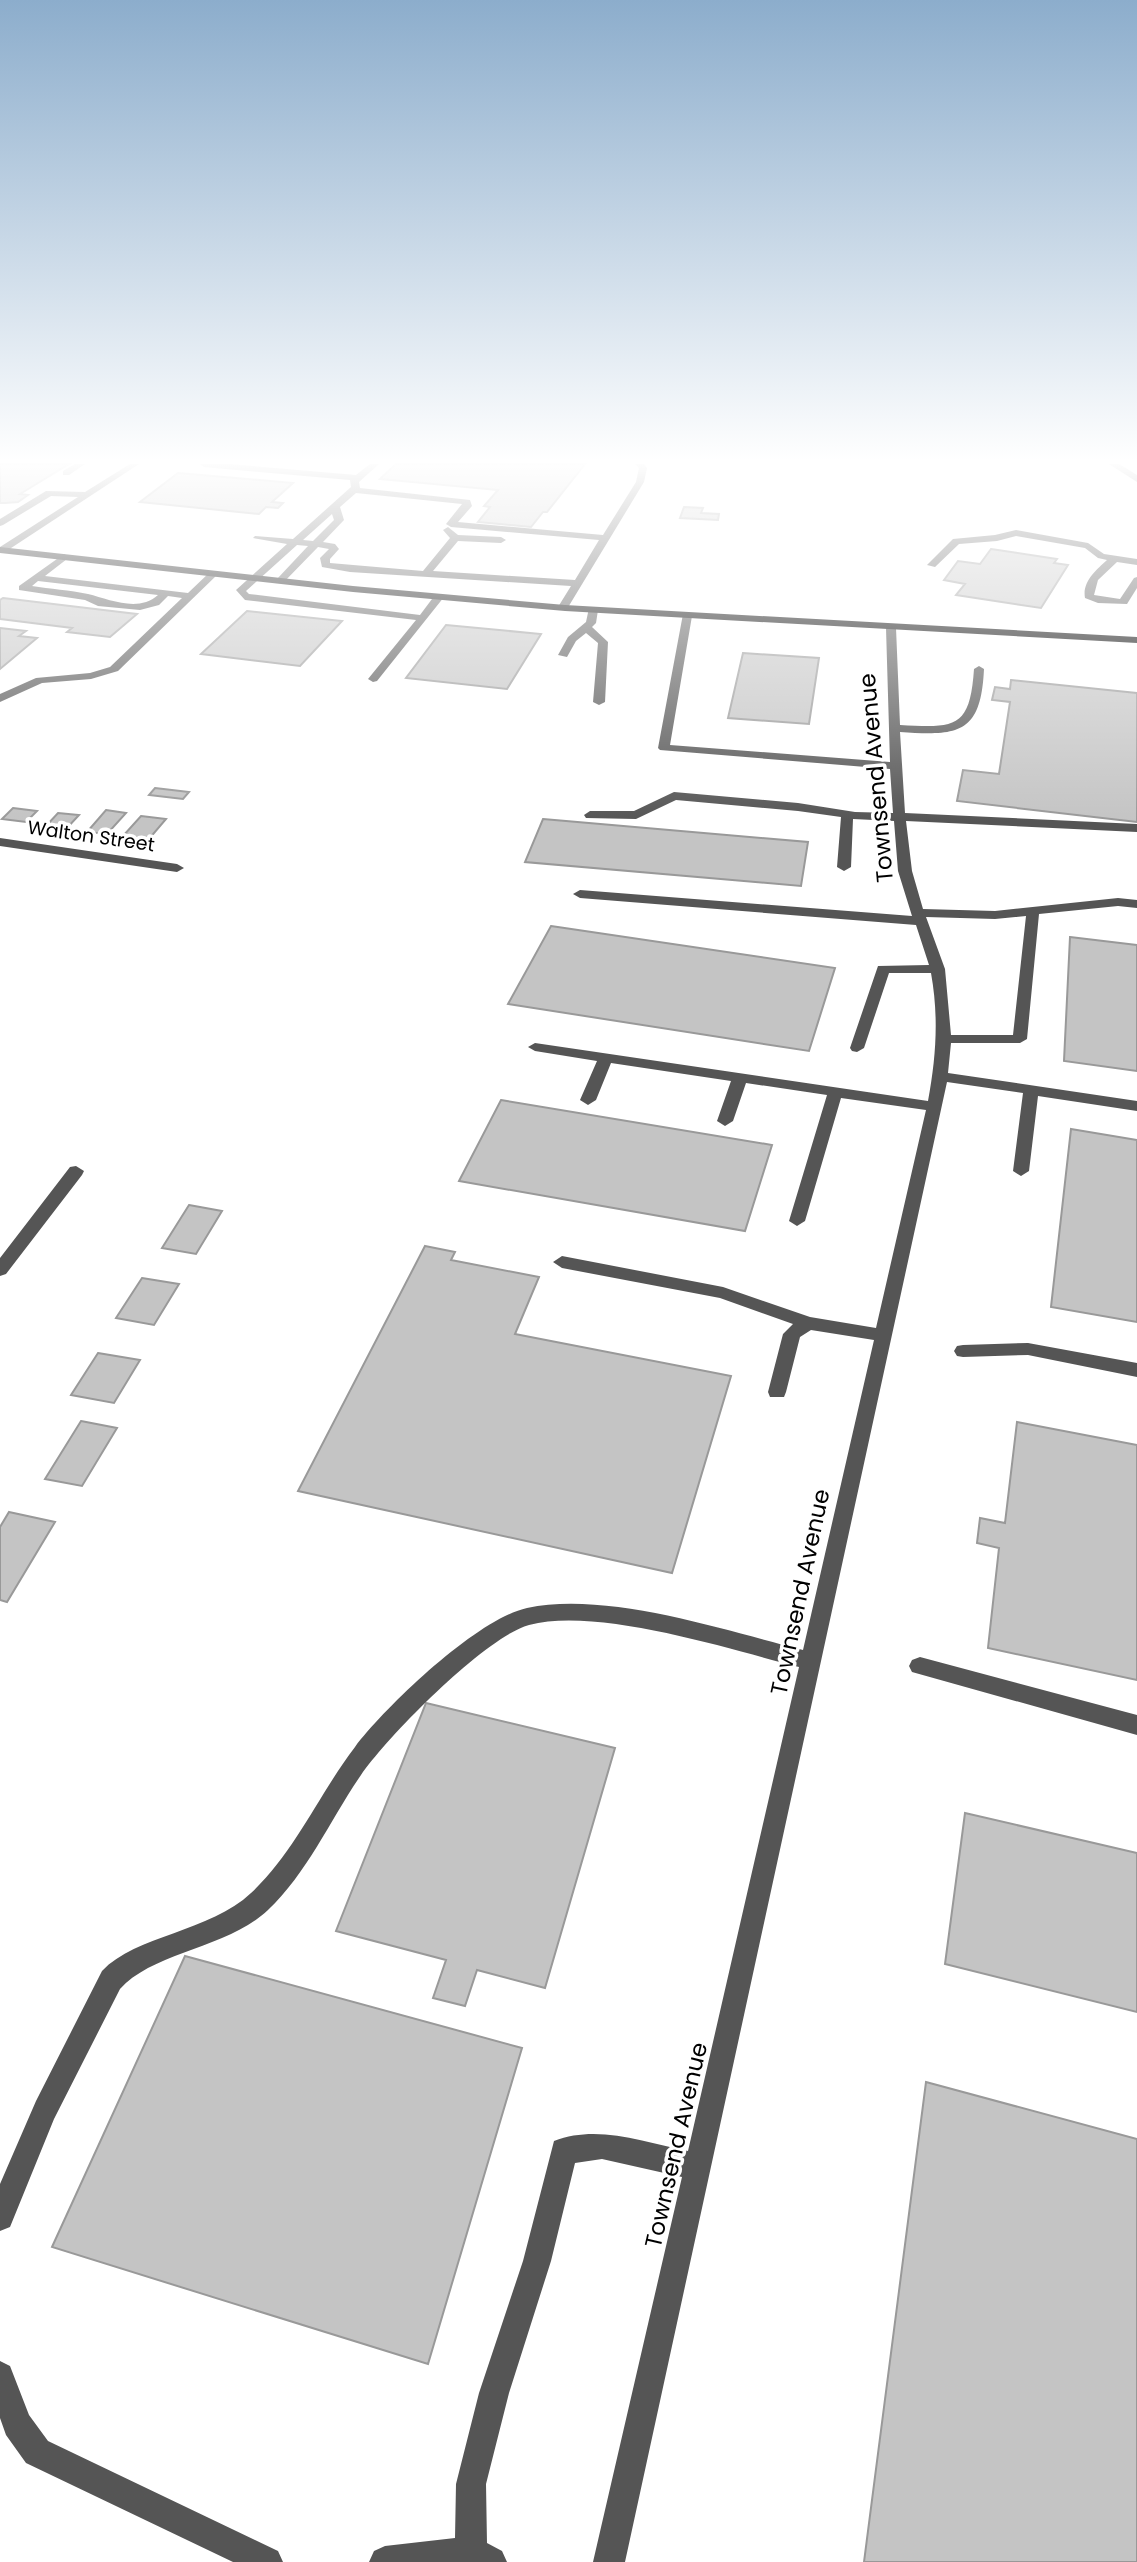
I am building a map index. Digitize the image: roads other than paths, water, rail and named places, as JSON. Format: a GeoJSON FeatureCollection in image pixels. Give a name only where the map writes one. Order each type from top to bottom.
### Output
{"type":"FeatureCollection","features":[{"type":"Feature","properties":{"kind":"main road"},"geometry":{"type":"LineString","coordinates":[[305,584],[593,610],[1137,640]]}},
{"type":"Feature","properties":{"kind":"street"},"geometry":{"type":"LineString","coordinates":[[29,584],[23,588],[88,597],[107,604],[144,607],[155,603],[166,593]]}},
{"type":"Feature","properties":{"kind":"street"},"geometry":{"type":"LineString","coordinates":[[84,584],[190,596]]}},
{"type":"Feature","properties":{"kind":"street"},"geometry":{"type":"LineString","coordinates":[[0,699],[40,680],[91,676],[114,669],[203,584]]}},
{"type":"Feature","properties":{"kind":"street"},"geometry":{"type":"LineString","coordinates":[[250,584],[242,590],[245,597],[423,618]]}},
{"type":"Feature","properties":{"kind":"street"},"geometry":{"type":"LineString","coordinates":[[563,607],[578,584]]}},
{"type":"Feature","properties":{"kind":"street"},"geometry":{"type":"LineString","coordinates":[[1092,584],[1088,590],[1089,596],[1098,600],[1124,602],[1135,584]]}},
{"type":"Feature","properties":{"kind":"street"},"geometry":{"type":"LineString","coordinates":[[373,679],[439,597]]}},
{"type":"Feature","properties":{"kind":"street"},"geometry":{"type":"LineString","coordinates":[[563,655],[572,639],[591,623],[593,610]]}},
{"type":"Feature","properties":{"kind":"street"},"geometry":{"type":"LineString","coordinates":[[687,616],[664,748],[897,766]]}},
{"type":"Feature","properties":{"kind":"street"},"geometry":{"type":"LineString","coordinates":[[587,628],[603,642],[599,702]]}},
{"type":"Feature","properties":{"kind":"street","name":"Townsend Avenue"},"geometry":{"type":"LineString","coordinates":[[609,2562],[812,1661],[940,1076],[945,1039],[945,1006],[938,970],[906,875],[900,817],[891,628]]}},
{"type":"Feature","properties":{"kind":"street"},"geometry":{"type":"LineString","coordinates":[[895,728],[950,730],[960,726],[975,707],[979,669]]}},
{"type":"Feature","properties":{"kind":"street"},"geometry":{"type":"LineString","coordinates":[[590,815],[636,815],[674,796],[798,807],[847,815],[1137,828]]}},
{"type":"Feature","properties":{"kind":"street"},"geometry":{"type":"LineString","coordinates":[[844,867],[847,815]]}},
{"type":"Feature","properties":{"kind":"street","name":"Walton Street"},"geometry":{"type":"LineString","coordinates":[[0,842],[177,868]]}},
{"type":"Feature","properties":{"kind":"street"},"geometry":{"type":"LineString","coordinates":[[580,894],[920,917],[995,915],[1118,902],[1137,904]]}},
{"type":"Feature","properties":{"kind":"street"},"geometry":{"type":"LineString","coordinates":[[945,1039],[1020,1039],[1033,911]]}},
{"type":"Feature","properties":{"kind":"street"},"geometry":{"type":"LineString","coordinates":[[857,1048],[883,969],[938,970]]}},
{"type":"Feature","properties":{"kind":"street"},"geometry":{"type":"LineString","coordinates":[[535,1047],[934,1108]]}},
{"type":"Feature","properties":{"kind":"street"},"geometry":{"type":"LineString","coordinates":[[588,1100],[606,1058]]}},
{"type":"Feature","properties":{"kind":"street"},"geometry":{"type":"LineString","coordinates":[[940,1076],[1137,1105]]}},
{"type":"Feature","properties":{"kind":"street"},"geometry":{"type":"LineString","coordinates":[[725,1121],[740,1078]]}},
{"type":"Feature","properties":{"kind":"street"},"geometry":{"type":"LineString","coordinates":[[1021,1171],[1031,1090]]}},
{"type":"Feature","properties":{"kind":"street"},"geometry":{"type":"LineString","coordinates":[[797,1221],[835,1093]]}},
{"type":"Feature","properties":{"kind":"street"},"geometry":{"type":"LineString","coordinates":[[0,1270],[76,1171]]}},
{"type":"Feature","properties":{"kind":"street"},"geometry":{"type":"LineString","coordinates":[[562,1262],[723,1293],[808,1323],[884,1335]]}},
{"type":"Feature","properties":{"kind":"street"},"geometry":{"type":"LineString","coordinates":[[776,1392],[792,1334],[808,1323]]}},
{"type":"Feature","properties":{"kind":"street"},"geometry":{"type":"LineString","coordinates":[[963,1351],[1028,1349],[1137,1370]]}},
{"type":"Feature","properties":{"kind":"street"},"geometry":{"type":"LineString","coordinates":[[0,2217],[45,2109],[111,1980],[126,1965],[225,1922],[257,1904],[307,1842],[332,1797],[366,1749],[418,1695],[482,1642],[524,1617],[559,1614],[614,1617],[689,1631],[812,1661]]}},
{"type":"Feature","properties":{"kind":"street"},"geometry":{"type":"LineString","coordinates":[[920,1666],[1137,1725]]}},
{"type":"Feature","properties":{"kind":"street"},"geometry":{"type":"LineString","coordinates":[[385,2562],[481,2557],[471,2484],[494,2393],[537,2261],[564,2151],[603,2146],[698,2167]]}},
{"type":"Feature","properties":{"kind":"street"},"geometry":{"type":"LineString","coordinates":[[0,2376],[18,2424],[37,2452],[267,2562]]}}]}
